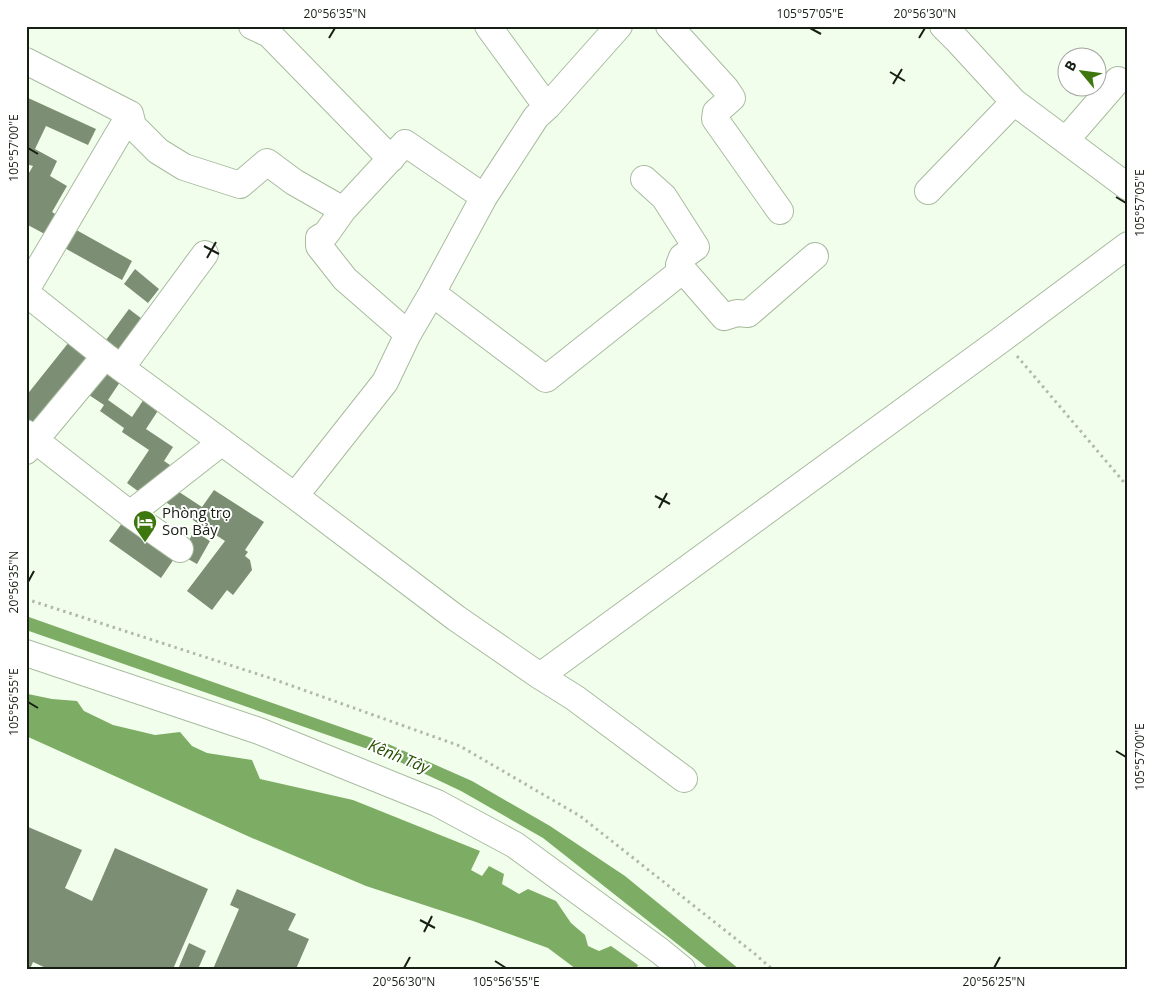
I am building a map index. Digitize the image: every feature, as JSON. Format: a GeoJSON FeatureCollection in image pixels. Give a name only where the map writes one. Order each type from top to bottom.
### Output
{"type":"FeatureCollection","features":[{"type":"Feature","properties":{"kind":"street"},"geometry":{"type":"LineString","coordinates":[[252,26],[269,34],[391,159]]}},
{"type":"Feature","properties":{"kind":"street"},"geometry":{"type":"LineString","coordinates":[[488,26],[547,107]]}},
{"type":"Feature","properties":{"kind":"street"},"geometry":{"type":"LineString","coordinates":[[669,26],[732,98],[716,112],[715,119],[780,211]]}},
{"type":"Feature","properties":{"kind":"street"},"geometry":{"type":"LineString","coordinates":[[958,31],[1014,102],[1128,187]]}},
{"type":"Feature","properties":{"kind":"street"},"geometry":{"type":"LineString","coordinates":[[295,496],[385,382],[408,334],[432,294],[484,197],[536,118],[547,107],[605,32]]}},
{"type":"Feature","properties":{"kind":"street"},"geometry":{"type":"LineString","coordinates":[[26,61],[130,114],[133,126],[158,151],[184,167],[240,185],[267,162],[294,182],[343,210]]}},
{"type":"Feature","properties":{"kind":"street"},"geometry":{"type":"LineString","coordinates":[[1066,140],[1118,80]]}},
{"type":"Feature","properties":{"kind":"street"},"geometry":{"type":"LineString","coordinates":[[928,191],[1014,102]]}},
{"type":"Feature","properties":{"kind":"street"},"geometry":{"type":"LineString","coordinates":[[130,114],[26,292],[113,362],[456,618],[575,698],[684,779]]}},
{"type":"Feature","properties":{"kind":"street"},"geometry":{"type":"LineString","coordinates":[[408,334],[345,279],[319,246],[319,238],[326,234],[343,210],[405,143],[484,197]]}},
{"type":"Feature","properties":{"kind":"street"},"geometry":{"type":"LineString","coordinates":[[644,178],[664,197],[696,247],[682,257],[679,265],[724,317],[737,312],[748,314],[815,256]]}},
{"type":"Feature","properties":{"kind":"street"},"geometry":{"type":"LineString","coordinates":[[540,676],[1128,245]]}},
{"type":"Feature","properties":{"kind":"street"},"geometry":{"type":"LineString","coordinates":[[180,549],[29,441],[113,362],[205,254]]}},
{"type":"Feature","properties":{"kind":"street"},"geometry":{"type":"LineString","coordinates":[[432,294],[546,378],[683,270]]}},
{"type":"Feature","properties":{"kind":"street"},"geometry":{"type":"LineString","coordinates":[[130,514],[222,442]]}},
{"type":"Feature","properties":{"kind":"street"},"geometry":{"type":"LineString","coordinates":[[26,653],[259,731],[437,803],[515,845],[682,969]]}},
{"type":"Feature","properties":{"kind":"path"},"geometry":{"type":"LineString","coordinates":[[1002,339],[1128,487]]}},
{"type":"Feature","properties":{"kind":"path"},"geometry":{"type":"LineString","coordinates":[[26,599],[270,678],[460,746],[580,816],[772,969]]}},
{"type":"Feature","properties":{"kind":"water","name":"Kênh Tây"},"geometry":{"type":"Polygon","coordinates":[[[26,616],[386,743],[472,781],[550,826],[625,876],[739,969],[709,969],[543,838],[461,791],[385,755],[26,630],[26,616]]]}},
{"type":"Feature","properties":{"kind":"water"},"geometry":{"type":"Polygon","coordinates":[[[26,692],[52,699],[77,701],[84,711],[113,725],[155,735],[180,732],[192,746],[207,753],[252,760],[260,779],[353,800],[480,851],[471,870],[482,876],[489,866],[504,874],[502,884],[519,894],[528,889],[556,901],[571,923],[585,935],[588,946],[599,951],[611,946],[638,965],[636,969],[576,969],[548,948],[366,886],[252,838],[26,736],[26,692]]]}},
{"type":"Feature","properties":{"kind":"building"},"geometry":{"type":"Polygon","coordinates":[[[26,97],[96,129],[88,145],[46,126],[35,149],[57,161],[50,176],[67,186],[52,212],[65,220],[54,239],[26,224],[26,202],[28,199],[26,198],[26,178],[33,166],[26,164],[26,97]]]}},
{"type":"Feature","properties":{"kind":"building"},"geometry":{"type":"Polygon","coordinates":[[[71,227],[132,261],[122,280],[61,246],[71,227]]]}},
{"type":"Feature","properties":{"kind":"building"},"geometry":{"type":"Polygon","coordinates":[[[135,269],[159,289],[148,303],[124,284],[135,269]]]}},
{"type":"Feature","properties":{"kind":"building"},"geometry":{"type":"Polygon","coordinates":[[[129,309],[150,325],[117,355],[103,344],[129,309]]]}},
{"type":"Feature","properties":{"kind":"building"},"geometry":{"type":"Polygon","coordinates":[[[73,337],[96,356],[35,430],[26,423],[26,396],[73,337]]]}},
{"type":"Feature","properties":{"kind":"building"},"geometry":{"type":"Polygon","coordinates":[[[103,362],[124,376],[108,400],[132,417],[148,393],[163,403],[146,429],[173,447],[164,461],[176,469],[146,497],[127,483],[149,450],[122,432],[124,428],[100,411],[104,405],[83,391],[103,362]]]}},
{"type":"Feature","properties":{"kind":"building"},"geometry":{"type":"Polygon","coordinates":[[[173,488],[202,507],[214,490],[264,522],[245,550],[248,552],[245,556],[250,560],[252,570],[233,595],[227,590],[212,610],[187,591],[225,541],[164,501],[173,488]]]}},
{"type":"Feature","properties":{"kind":"building"},"geometry":{"type":"Polygon","coordinates":[[[125,519],[176,556],[161,578],[109,541],[125,519]]]}},
{"type":"Feature","properties":{"kind":"building"},"geometry":{"type":"Polygon","coordinates":[[[194,531],[210,541],[197,564],[181,555],[194,531]]]}},
{"type":"Feature","properties":{"kind":"building"},"geometry":{"type":"Polygon","coordinates":[[[26,826],[82,850],[65,888],[92,901],[115,848],[208,889],[173,969],[48,969],[33,962],[30,969],[26,969],[26,826]]]}},
{"type":"Feature","properties":{"kind":"building"},"geometry":{"type":"Polygon","coordinates":[[[237,889],[296,914],[288,930],[309,939],[296,969],[213,969],[239,909],[230,905],[237,889]]]}},
{"type":"Feature","properties":{"kind":"building"},"geometry":{"type":"Polygon","coordinates":[[[189,943],[206,951],[198,969],[178,969],[189,943]]]}},
{"type":"Feature","properties":{"kind":"place","name":"Phòng trọ Son Bảy"},"geometry":{"type":"Point","coordinates":[145,543]}}]}
